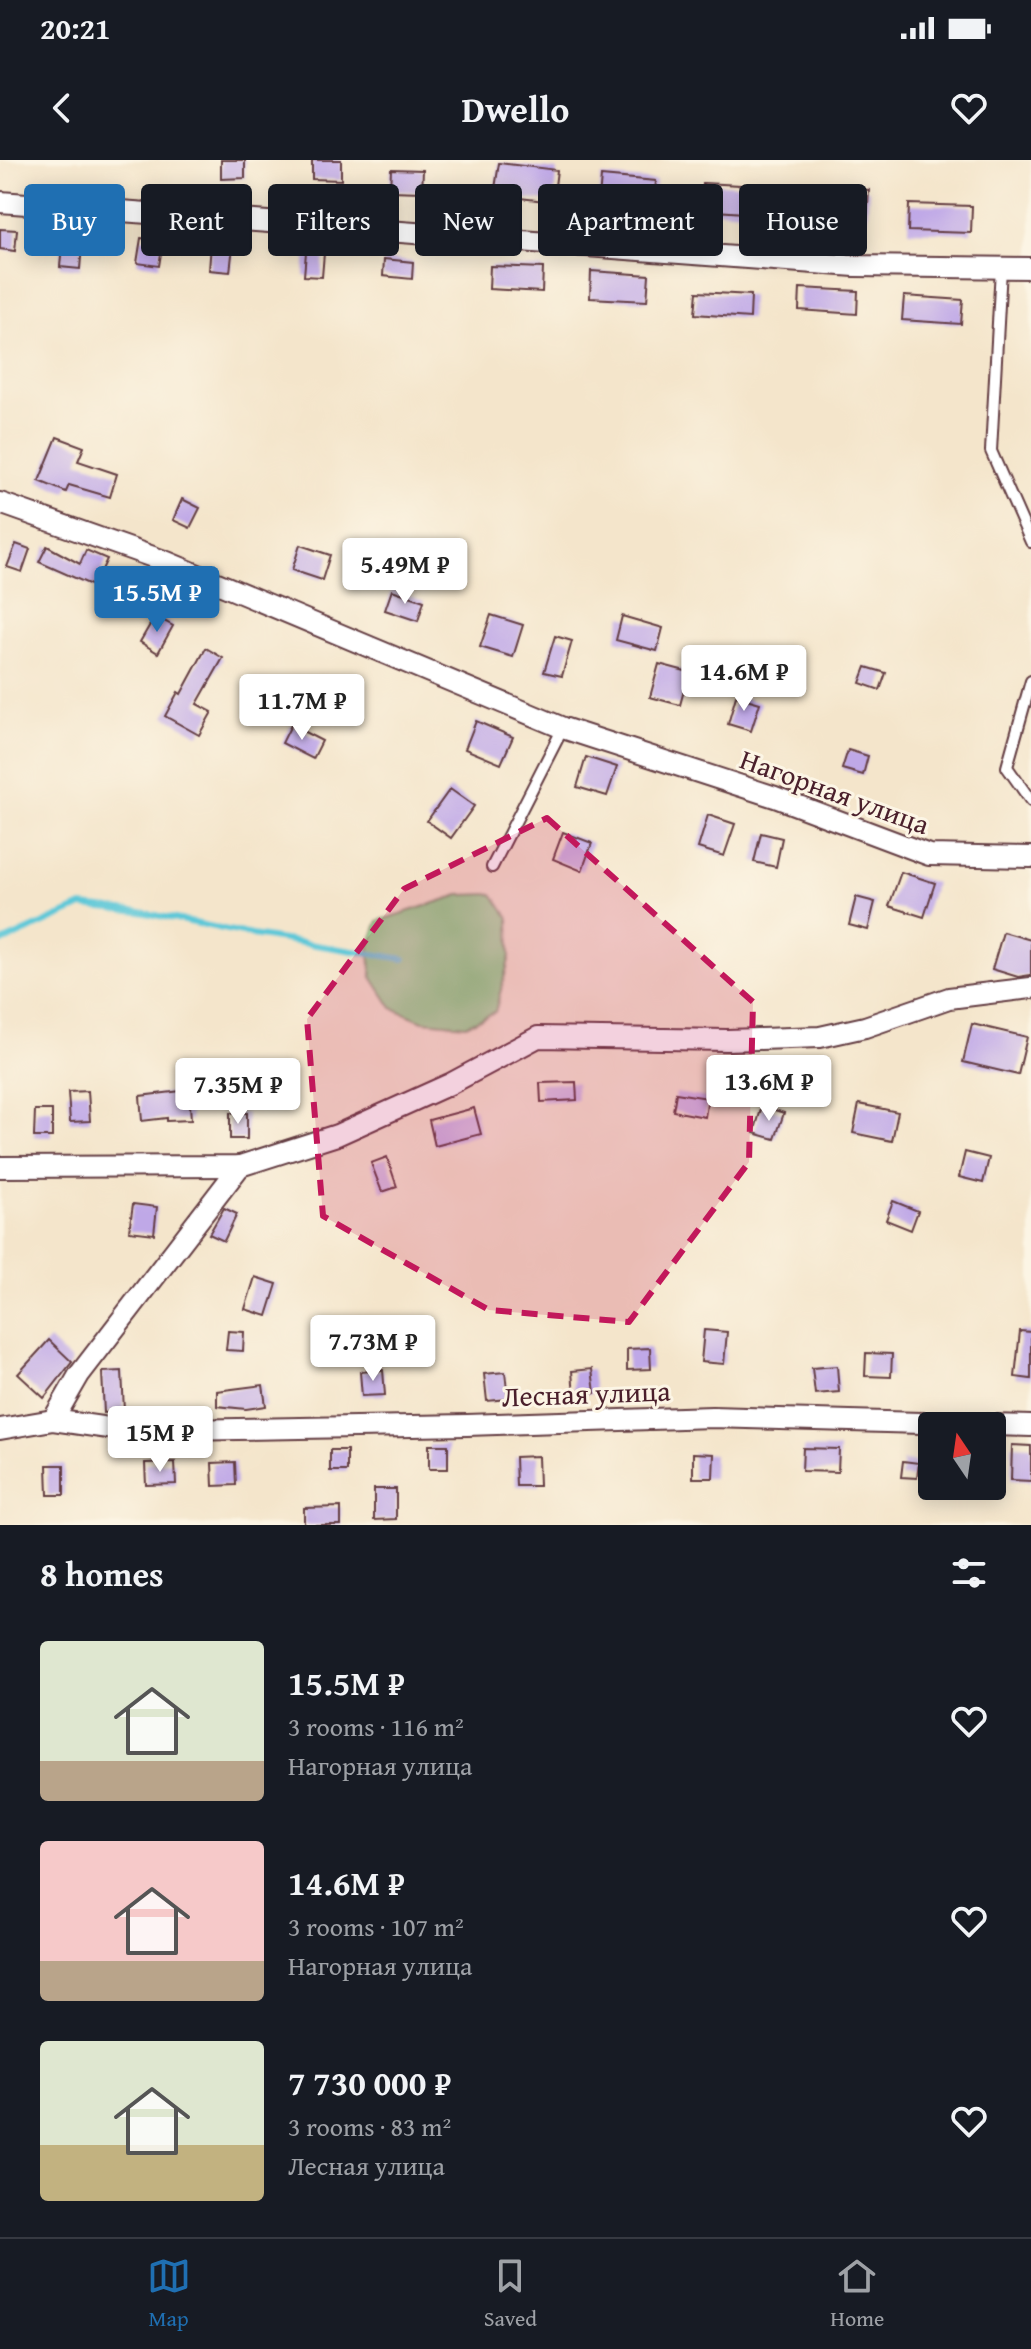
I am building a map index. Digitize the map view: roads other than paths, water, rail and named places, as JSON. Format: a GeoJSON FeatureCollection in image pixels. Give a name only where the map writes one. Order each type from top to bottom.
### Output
{"type":"FeatureCollection","features":[{"type":"Feature","properties":{"kind":"street"},"geometry":{"type":"LineString","coordinates":[[0,202],[855,266],[1031,268]]}},
{"type":"Feature","properties":{"kind":"street","name":"Нагорная улица"},"geometry":{"type":"LineString","coordinates":[[0,503],[167,562],[563,728],[775,797],[929,855],[1031,857]]}},
{"type":"Feature","properties":{"kind":"street"},"geometry":{"type":"LineString","coordinates":[[0,1167],[240,1166],[337,1135],[450,1084],[538,1037],[727,1040],[820,1037],[865,1027],[949,998],[1031,988]]}},
{"type":"Feature","properties":{"kind":"street"},"geometry":{"type":"LineString","coordinates":[[53,1420],[79,1375],[240,1166]]}},
{"type":"Feature","properties":{"kind":"street","name":"Лесная улица"},"geometry":{"type":"LineString","coordinates":[[0,1429],[53,1420],[129,1431],[452,1426],[712,1417],[1031,1426]]}},
{"type":"Feature","properties":{"kind":"lane"},"geometry":{"type":"LineString","coordinates":[[1001,268],[991,451],[1031,542]]}},
{"type":"Feature","properties":{"kind":"lane"},"geometry":{"type":"LineString","coordinates":[[1031,681],[1007,767],[1031,801]]}},
{"type":"Feature","properties":{"kind":"lane"},"geometry":{"type":"LineString","coordinates":[[492,867],[563,728]]}},
{"type":"Feature","properties":{"kind":"waterway"},"geometry":{"type":"LineString","coordinates":[[0,943],[82,906],[141,912],[252,935],[404,959]]}}]}
